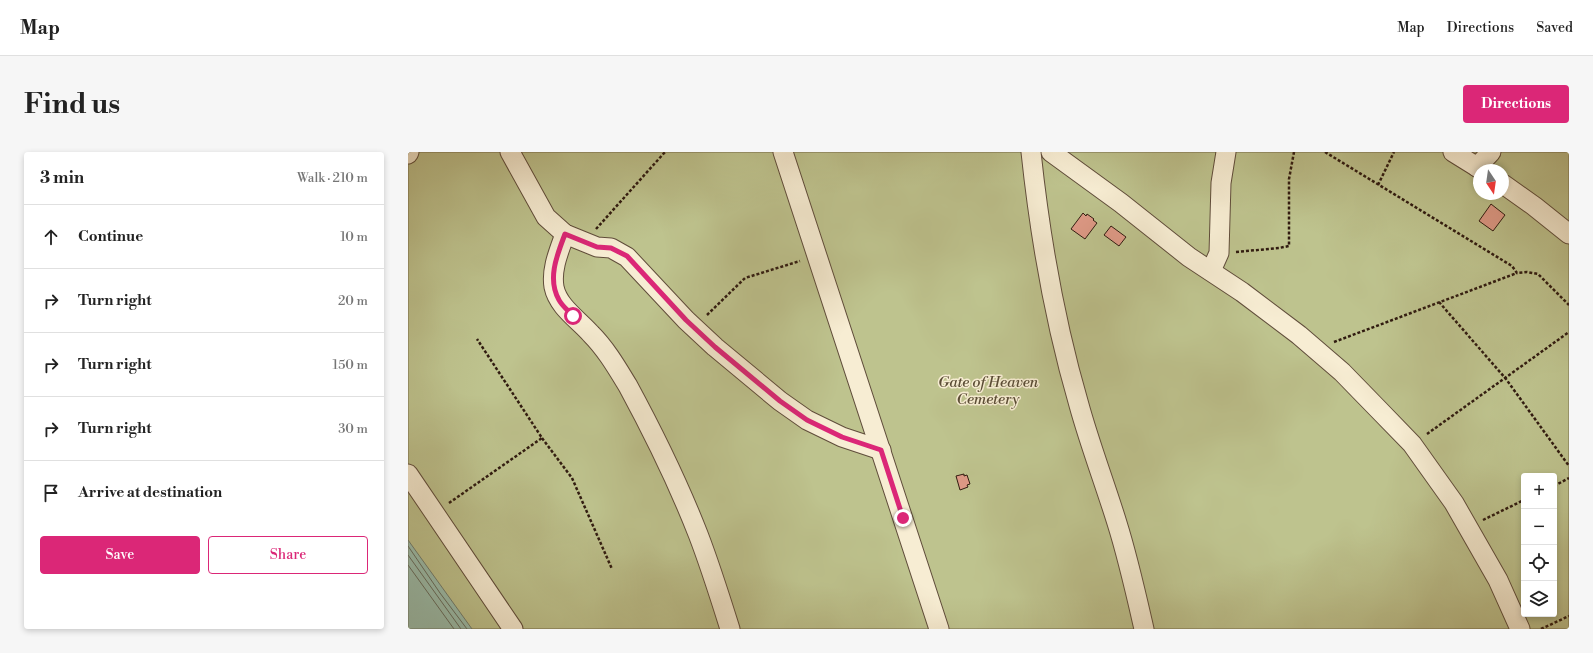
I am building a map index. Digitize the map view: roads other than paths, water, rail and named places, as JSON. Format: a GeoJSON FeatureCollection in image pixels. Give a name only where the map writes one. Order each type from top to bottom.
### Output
{"type":"FeatureCollection","features":[{"type":"Feature","properties":{"kind":"lane"},"geometry":{"type":"LineString","coordinates":[[510,152],[546,216],[565,234],[597,247],[611,248],[627,256],[715,347],[780,401],[807,420],[842,437],[881,450]]}},
{"type":"Feature","properties":{"kind":"lane"},"geometry":{"type":"LineString","coordinates":[[783,152],[939,629]]}},
{"type":"Feature","properties":{"kind":"lane"},"geometry":{"type":"LineString","coordinates":[[1031,152],[1042,238],[1063,343],[1079,405],[1117,523],[1144,629]]}},
{"type":"Feature","properties":{"kind":"lane"},"geometry":{"type":"LineString","coordinates":[[1051,152],[1121,203],[1189,257],[1248,296],[1299,335],[1342,372],[1412,444],[1432,470],[1468,527],[1498,580],[1520,629]]}},
{"type":"Feature","properties":{"kind":"lane"},"geometry":{"type":"LineString","coordinates":[[1211,271],[1219,253],[1221,183],[1226,152]]}},
{"type":"Feature","properties":{"kind":"lane"},"geometry":{"type":"LineString","coordinates":[[1453,152],[1473,164]]}},
{"type":"Feature","properties":{"kind":"lane"},"geometry":{"type":"LineString","coordinates":[[1482,164],[1490,152]]}},
{"type":"Feature","properties":{"kind":"lane"},"geometry":{"type":"LineString","coordinates":[[1509,188],[1569,234]]}},
{"type":"Feature","properties":{"kind":"lane"},"geometry":{"type":"LineString","coordinates":[[565,234],[553,273],[554,288],[559,301],[591,333],[608,354],[644,416],[669,468],[698,535],[730,629]]}},
{"type":"Feature","properties":{"kind":"lane"},"geometry":{"type":"LineString","coordinates":[[408,474],[513,629]]}},
{"type":"Feature","properties":{"kind":"water"},"geometry":{"type":"Polygon","coordinates":[[[408,540],[472,629],[408,629],[408,540]]]}},
{"type":"Feature","properties":{"kind":"park label","name":"Gate of Heaven Cemetery"},"geometry":{"type":"Point","coordinates":[988,390]}}]}
